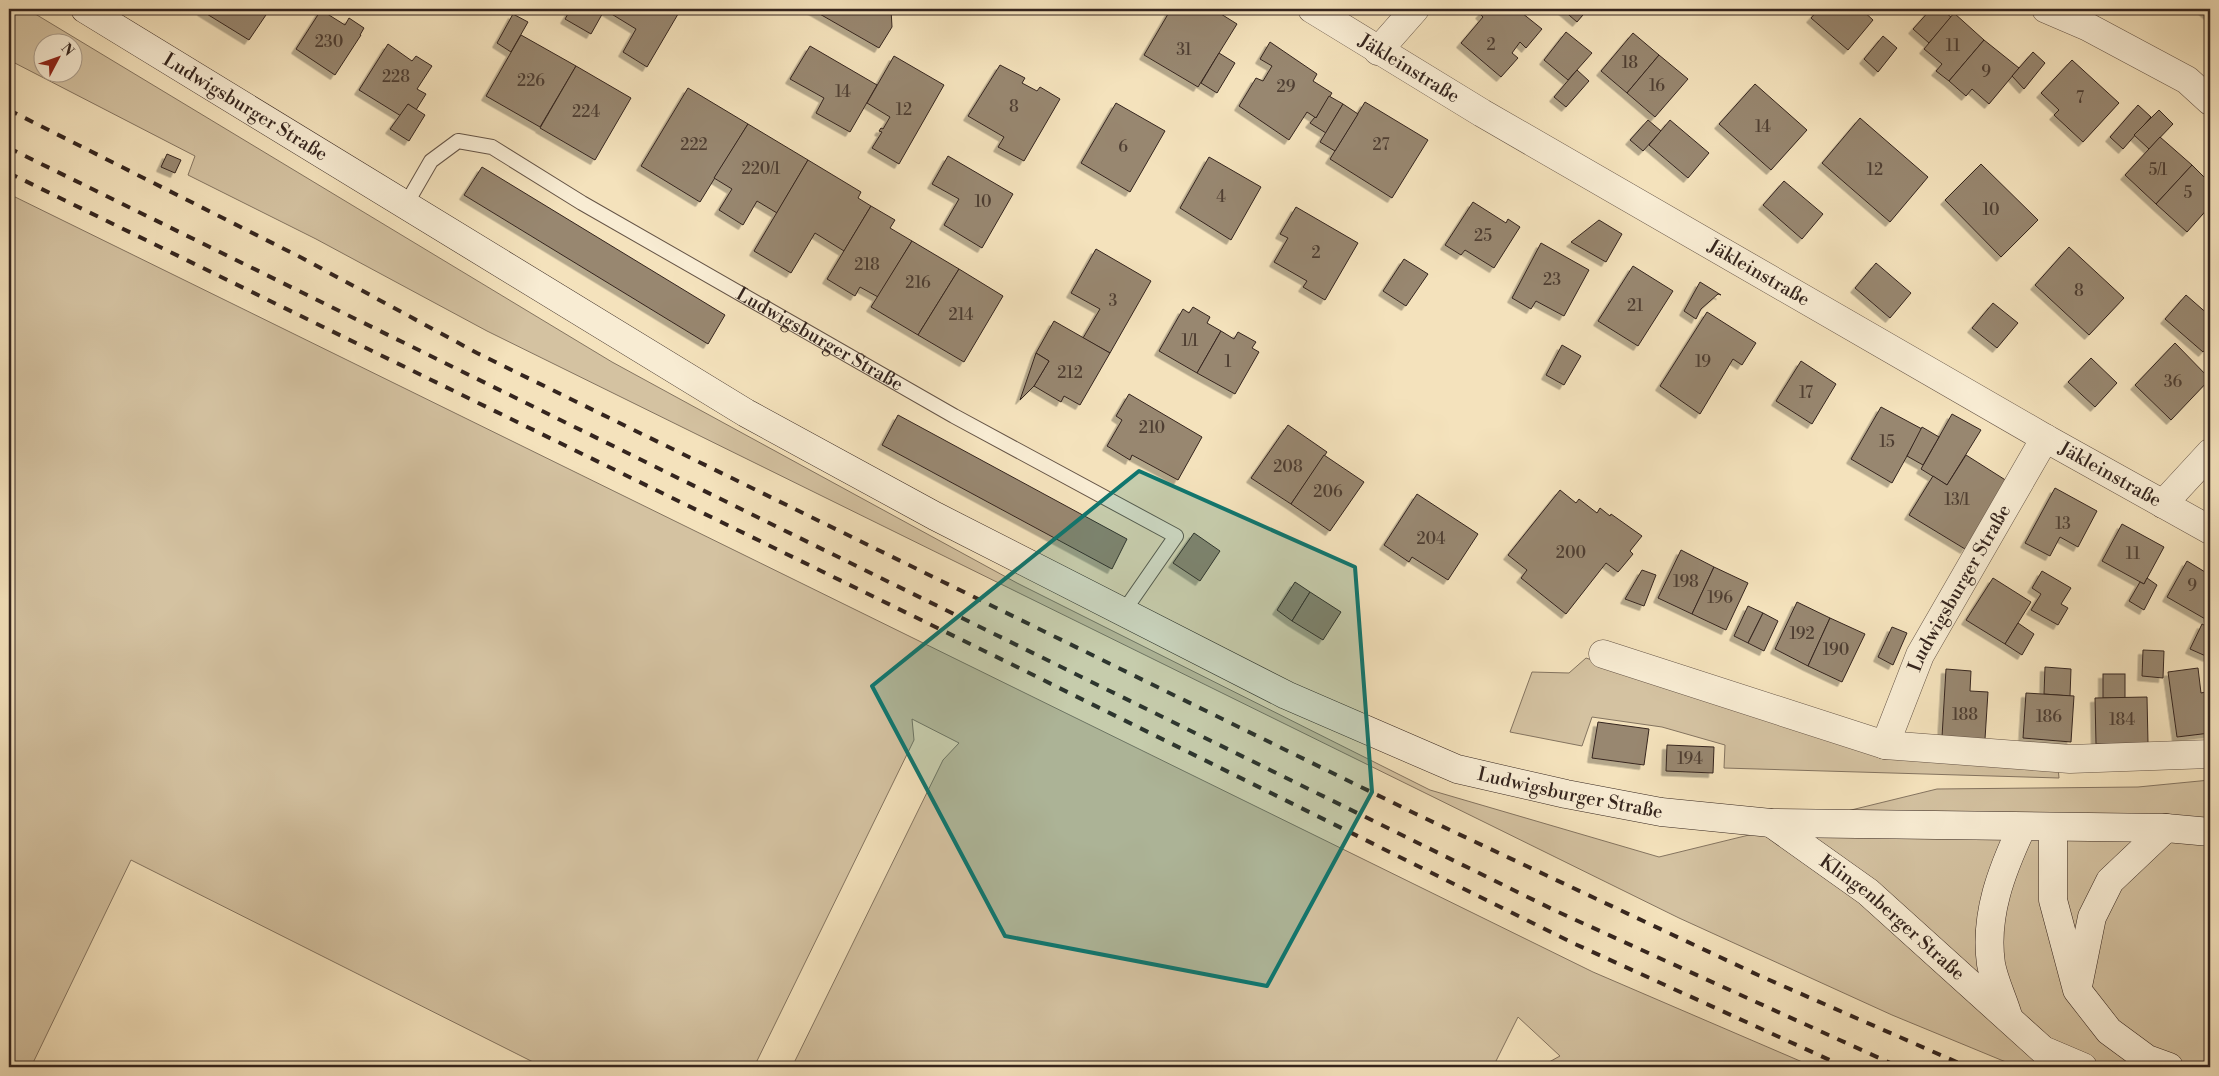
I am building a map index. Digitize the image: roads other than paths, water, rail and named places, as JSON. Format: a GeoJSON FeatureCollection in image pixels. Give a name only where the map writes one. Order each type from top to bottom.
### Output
{"type":"FeatureCollection","features":[{"type":"Feature","properties":{"kind":"street","name":"Ludwigsburger Straße"},"geometry":{"type":"LineString","coordinates":[[86,9],[405,206],[746,412],[935,516],[1286,695],[1457,769],[1566,794],[1661,812],[1771,823],[2166,828],[2210,832]]}},
{"type":"Feature","properties":{"kind":"street","name":"Jäkleinstraße"},"geometry":{"type":"LineString","coordinates":[[1312,9],[1378,51],[2045,438],[2210,530]]}},
{"type":"Feature","properties":{"kind":"street"},"geometry":{"type":"LineString","coordinates":[[1378,51],[1415,9]]}},
{"type":"Feature","properties":{"kind":"street"},"geometry":{"type":"LineString","coordinates":[[2046,9],[2088,27],[2187,80],[2210,101]]}},
{"type":"Feature","properties":{"kind":"street","name":"Ludwigsburger Straße"},"geometry":{"type":"LineString","coordinates":[[1885,745],[1920,655],[2045,438]]}},
{"type":"Feature","properties":{"kind":"street"},"geometry":{"type":"LineString","coordinates":[[2163,504],[2210,453]]}},
{"type":"Feature","properties":{"kind":"street"},"geometry":{"type":"LineString","coordinates":[[1603,654],[1885,745],[2070,759],[2210,754]]}},
{"type":"Feature","properties":{"kind":"street","name":"Klingenberger Straße"},"geometry":{"type":"LineString","coordinates":[[1771,823],[1868,892],[2043,1050],[2083,1067]]}},
{"type":"Feature","properties":{"kind":"street","name":"Klingenberger Straße"},"geometry":{"type":"LineString","coordinates":[[2008,1017],[1991,964],[1990,913],[2005,863],[2022,827]]}},
{"type":"Feature","properties":{"kind":"street"},"geometry":{"type":"LineString","coordinates":[[2053,828],[2053,900],[2077,990],[2109,1031],[2147,1059],[2169,1067]]}},
{"type":"Feature","properties":{"kind":"street"},"geometry":{"type":"LineString","coordinates":[[2077,990],[2092,917],[2110,881],[2166,828]]}},
{"type":"Feature","properties":{"kind":"lane","name":"Ludwigsburger Straße"},"geometry":{"type":"LineString","coordinates":[[405,206],[432,161],[458,141],[492,147],[582,203],[945,411],[1176,536],[1124,611]]}},
{"type":"Feature","properties":{"kind":"railway"},"geometry":{"type":"LineString","coordinates":[[9,110],[302,258],[477,353],[1416,814],[1758,975],[1968,1067]]}},
{"type":"Feature","properties":{"kind":"railway"},"geometry":{"type":"LineString","coordinates":[[9,148],[1556,911],[1899,1067]]}},
{"type":"Feature","properties":{"kind":"railway"},"geometry":{"type":"LineString","coordinates":[[9,173],[1011,664],[1575,944],[1845,1067]]}}]}
